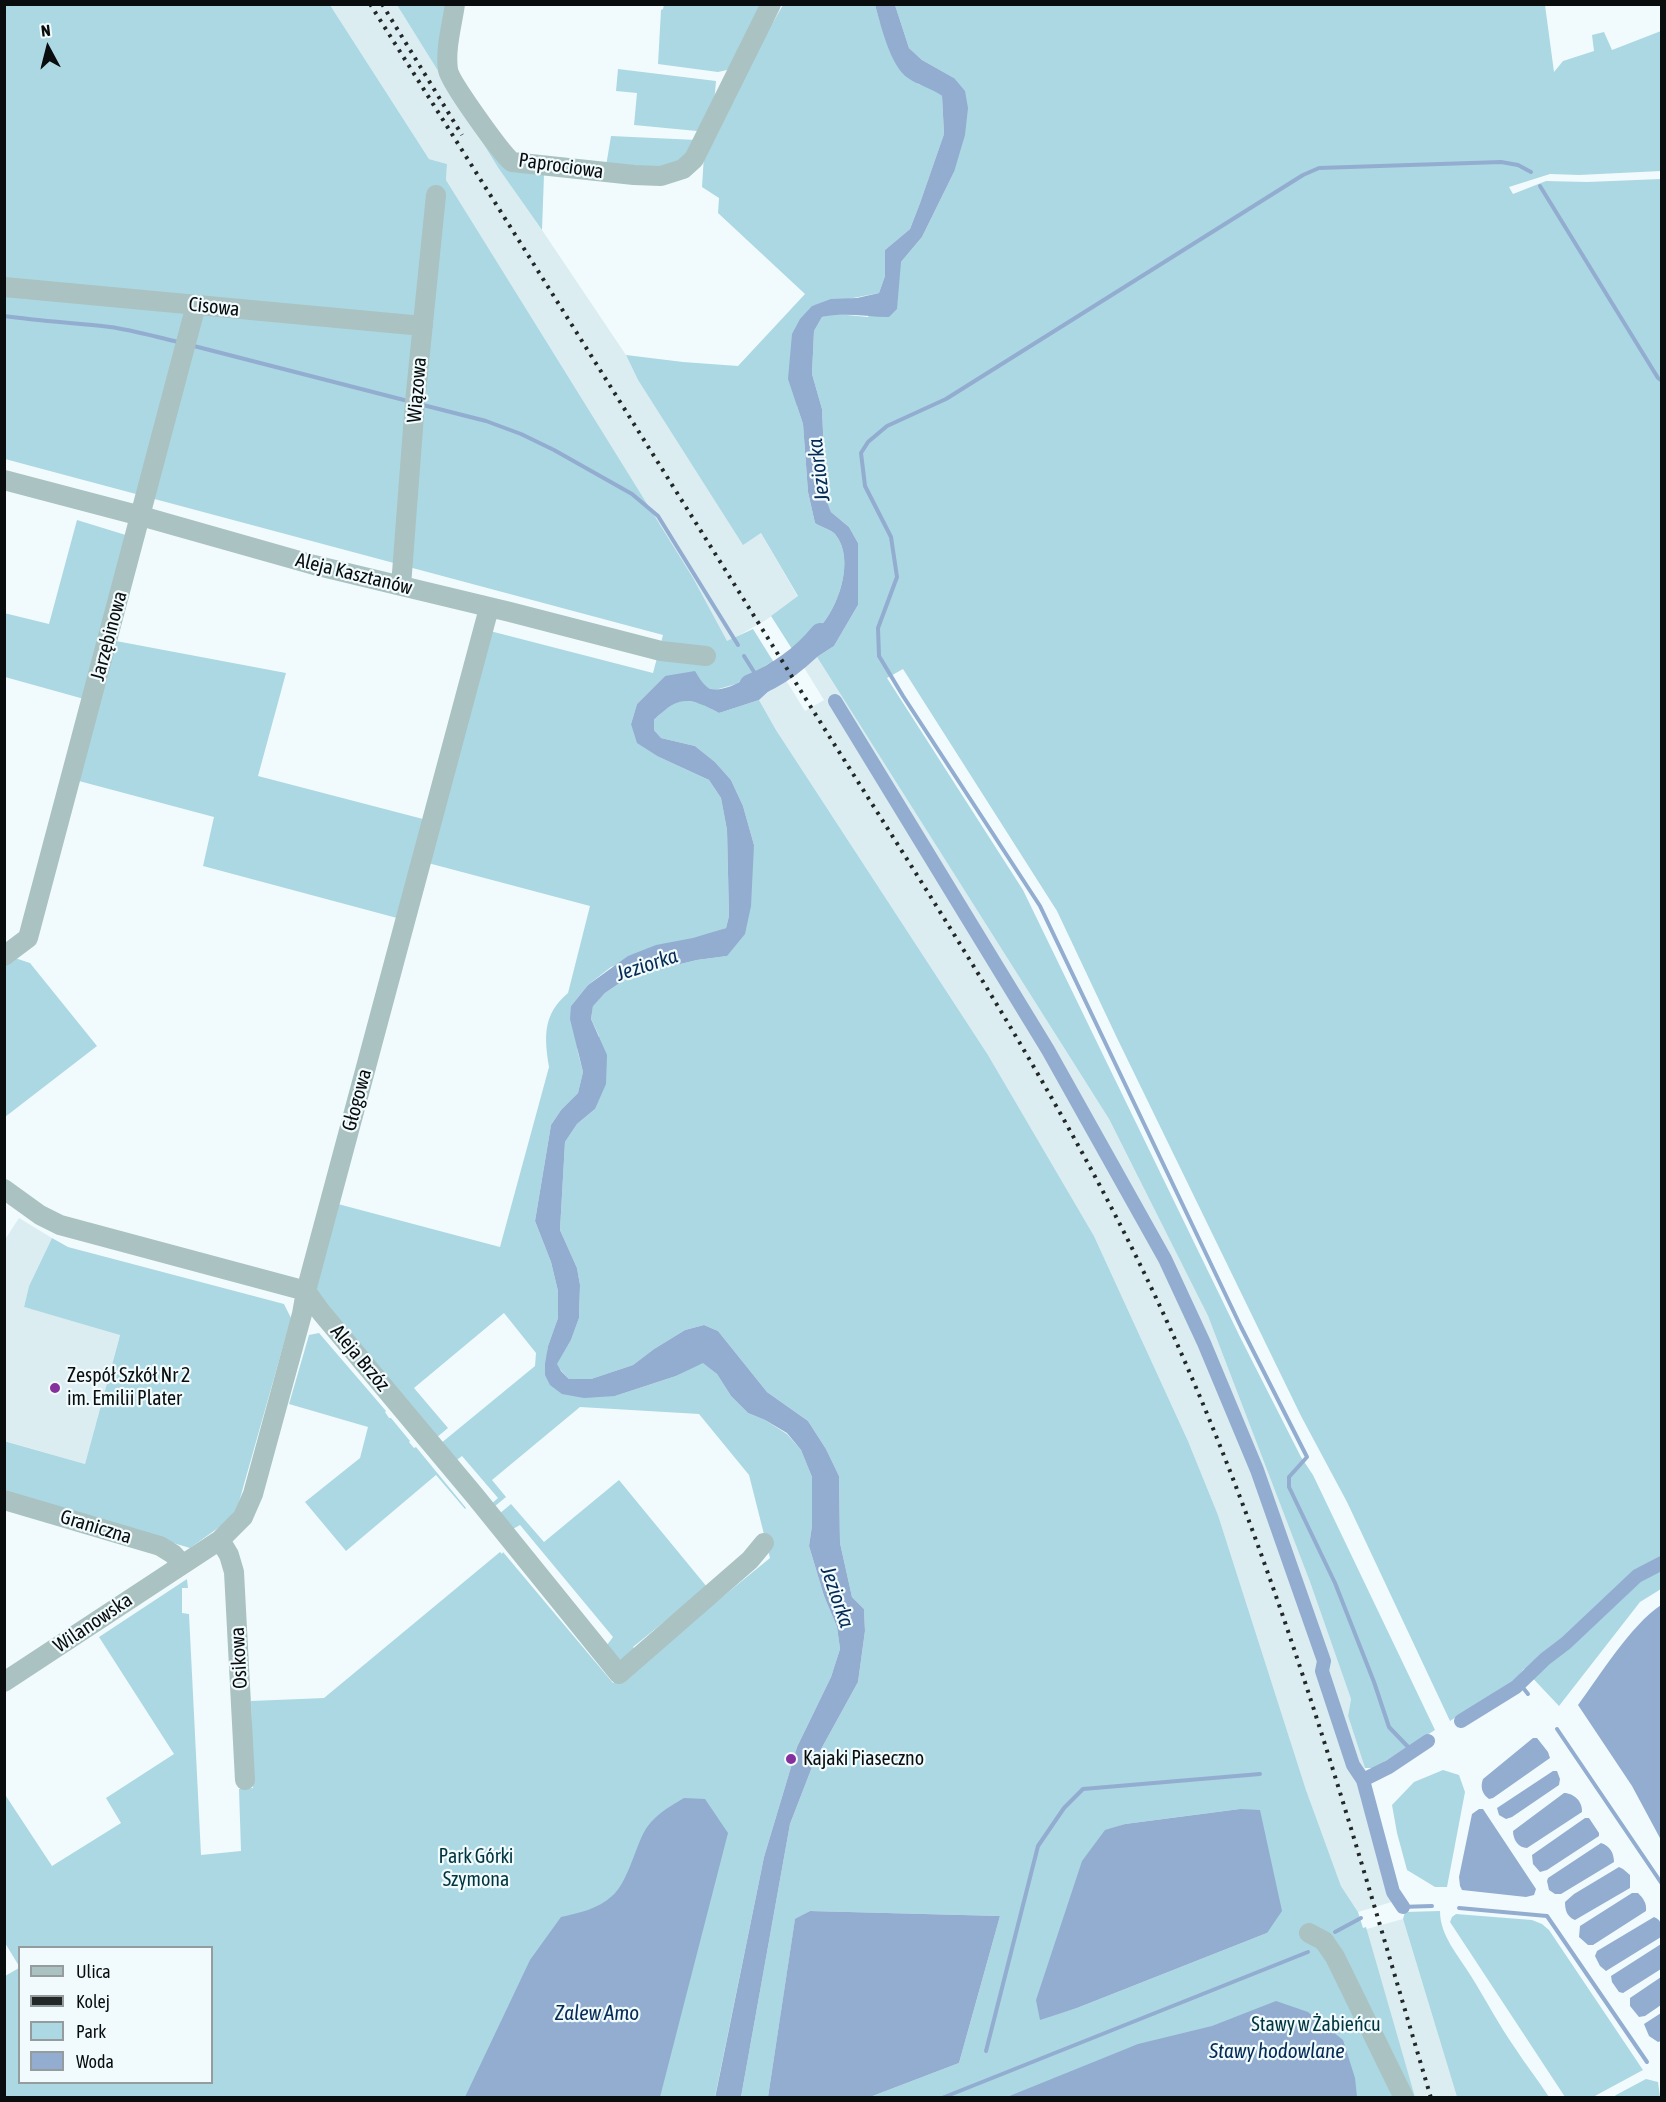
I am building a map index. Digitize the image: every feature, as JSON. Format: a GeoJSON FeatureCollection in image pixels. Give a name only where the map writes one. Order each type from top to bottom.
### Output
{"type":"FeatureCollection","features":[{"type":"Feature","properties":{"kind":"street","name":"Paprociowa"},"geometry":{"type":"LineString","coordinates":[[455,4],[448,59],[449,74],[491,137],[512,162],[634,176],[661,176],[683,169],[694,159],[771,4]]}},
{"type":"Feature","properties":{"kind":"street","name":"Wiązowa"},"geometry":{"type":"LineString","coordinates":[[401,586],[415,402],[436,195]]}},
{"type":"Feature","properties":{"kind":"street","name":"Cisowa"},"geometry":{"type":"LineString","coordinates":[[4,287],[423,326]]}},
{"type":"Feature","properties":{"kind":"street","name":"Jarzębinowa"},"geometry":{"type":"LineString","coordinates":[[4,956],[28,938],[196,305]]}},
{"type":"Feature","properties":{"kind":"street","name":"Aleja Kasztanów"},"geometry":{"type":"LineString","coordinates":[[4,480],[314,565],[661,651],[706,656]]}},
{"type":"Feature","properties":{"kind":"street","name":"Głogowa"},"geometry":{"type":"LineString","coordinates":[[182,1564],[220,1540],[243,1517],[253,1494],[489,608]]}},
{"type":"Feature","properties":{"kind":"street"},"geometry":{"type":"LineString","coordinates":[[4,1189],[40,1215],[60,1225],[306,1291]]}},
{"type":"Feature","properties":{"kind":"street","name":"Aleja Brzóz"},"geometry":{"type":"LineString","coordinates":[[306,1291],[321,1312],[476,1496],[619,1674],[750,1560],[764,1543]]}},
{"type":"Feature","properties":{"kind":"street","name":"Graniczna"},"geometry":{"type":"LineString","coordinates":[[4,1500],[160,1546],[173,1554],[182,1564]]}},
{"type":"Feature","properties":{"kind":"street","name":"Osikowa"},"geometry":{"type":"LineString","coordinates":[[220,1540],[229,1555],[234,1572],[245,1780]]}},
{"type":"Feature","properties":{"kind":"street","name":"Wilanowska"},"geometry":{"type":"LineString","coordinates":[[4,1682],[182,1564]]}},
{"type":"Feature","properties":{"kind":"street"},"geometry":{"type":"LineString","coordinates":[[1309,1933],[1324,1941],[1335,1957],[1404,2097]]}},
{"type":"Feature","properties":{"kind":"shaded area"},"geometry":{"type":"Polygon","coordinates":[[[330,5],[397,5],[499,169],[626,355],[638,380],[743,544],[761,533],[798,597],[766,620],[727,642],[446,180],[447,164],[429,159],[330,5]]]}},
{"type":"Feature","properties":{"kind":"shaded area"},"geometry":{"type":"Polygon","coordinates":[[[817,657],[1109,1119],[1208,1316],[1310,1582],[1351,1699],[1348,1716],[1402,1899],[1358,1912],[1341,1886],[1306,1790],[1218,1515],[1188,1441],[1094,1236],[988,1055],[776,730],[759,700],[784,677],[805,711],[824,700],[803,666],[817,657]]]}},
{"type":"Feature","properties":{"kind":"shaded area","name":"Zespół Szkół Nr 2 im. Emilii Plater"},"geometry":{"type":"Polygon","coordinates":[[[19,1218],[52,1238],[29,1286],[24,1307],[120,1334],[85,1464],[5,1441],[4,1241],[19,1218]]]}},
{"type":"Feature","properties":{"kind":"shaded area"},"geometry":{"type":"Polygon","coordinates":[[[1403,1919],[1457,2097],[1415,2097],[1363,1930],[1403,1919]]]}},
{"type":"Feature","properties":{"kind":"green space","name":"Park Górki Szymona"},"geometry":{"type":"Polygon","coordinates":[[[5,5],[330,5],[429,159],[447,164],[446,180],[693,578],[727,641],[753,629],[773,661],[736,684],[715,690],[665,676],[637,704],[631,724],[659,757],[709,780],[721,798],[727,830],[729,916],[726,928],[611,967],[588,985],[571,1006],[583,1072],[578,1093],[561,1110],[551,1125],[535,1221],[551,1262],[558,1291],[558,1318],[548,1346],[545,1375],[615,1396],[676,1376],[703,1362],[717,1374],[731,1396],[748,1413],[765,1420],[787,1434],[801,1450],[812,1477],[812,1526],[809,1546],[824,1596],[837,1627],[840,1649],[831,1677],[797,1747],[764,1857],[715,2097],[5,2097],[5,1976],[18,1969],[18,2084],[213,2084],[213,1946],[18,1946],[18,1964],[5,1943],[4,1793],[52,1866],[121,1823],[106,1798],[174,1754],[99,1637],[187,1579],[188,1588],[182,1588],[182,1613],[189,1614],[201,1855],[241,1851],[239,1789],[253,1788],[251,1701],[324,1698],[500,1552],[502,1554],[503,1552],[613,1683],[644,1661],[770,1558],[749,1475],[699,1414],[580,1407],[492,1480],[506,1497],[494,1507],[490,1505],[498,1498],[462,1456],[454,1462],[440,1444],[535,1366],[536,1353],[504,1313],[414,1388],[448,1428],[436,1438],[315,1294],[338,1204],[500,1247],[549,1067],[546,1045],[547,1026],[554,1009],[568,993],[590,906],[428,863],[490,631],[653,673],[663,635],[5,459],[5,5]]]}},
{"type":"Feature","properties":{"kind":"green space"},"geometry":{"type":"Polygon","coordinates":[[[397,5],[449,5],[443,41],[486,137],[541,170],[544,175],[542,230],[499,169],[397,5]]]}},
{"type":"Feature","properties":{"kind":"green space"},"geometry":{"type":"Polygon","coordinates":[[[664,5],[767,5],[733,66],[718,72],[658,64],[661,10],[664,5]]]}},
{"type":"Feature","properties":{"kind":"green space"},"geometry":{"type":"Polygon","coordinates":[[[783,5],[875,5],[880,22],[918,84],[934,89],[942,96],[944,134],[910,229],[885,250],[885,276],[879,293],[812,306],[797,406],[803,424],[808,492],[815,523],[835,534],[841,544],[844,570],[838,597],[825,620],[812,635],[792,649],[771,616],[798,596],[761,533],[743,545],[638,380],[626,355],[738,366],[805,294],[718,213],[719,198],[702,187],[704,155],[758,48],[783,5]]]}},
{"type":"Feature","properties":{"kind":"green space"},"geometry":{"type":"Polygon","coordinates":[[[895,5],[1545,5],[1554,72],[1563,61],[1594,51],[1592,35],[1604,32],[1612,50],[1661,31],[1661,171],[1550,174],[1509,187],[1513,194],[1546,181],[1661,179],[1661,1589],[1640,1602],[1559,1706],[1524,1669],[1515,1680],[1450,1721],[1347,1502],[1301,1416],[1057,911],[903,669],[887,678],[1023,890],[1240,1337],[1301,1457],[1313,1475],[1435,1730],[1374,1768],[1365,1768],[1348,1716],[1351,1699],[1310,1582],[1208,1316],[1109,1119],[817,657],[834,646],[858,605],[858,543],[849,527],[831,512],[826,499],[822,409],[812,374],[814,331],[822,317],[836,314],[868,317],[901,262],[922,237],[954,172],[954,78],[922,60],[909,48],[895,5]]]}},
{"type":"Feature","properties":{"kind":"green space"},"geometry":{"type":"Polygon","coordinates":[[[618,69],[716,81],[714,104],[697,131],[634,125],[637,93],[616,91],[618,69]]]}},
{"type":"Feature","properties":{"kind":"green space"},"geometry":{"type":"Polygon","coordinates":[[[611,136],[697,140],[692,155],[671,168],[606,166],[611,136]]]}},
{"type":"Feature","properties":{"kind":"green space"},"geometry":{"type":"Polygon","coordinates":[[[77,520],[129,536],[84,699],[5,677],[4,613],[49,624],[77,520]]]}},
{"type":"Feature","properties":{"kind":"green space"},"geometry":{"type":"Polygon","coordinates":[[[116,641],[286,673],[258,776],[423,819],[397,918],[203,866],[214,817],[79,781],[116,641]]]}},
{"type":"Feature","properties":{"kind":"green space","name":"Stawy w Żabieńcu"},"geometry":{"type":"Polygon","coordinates":[[[681,700],[700,703],[719,713],[759,700],[776,730],[988,1055],[1094,1236],[1188,1441],[1218,1515],[1306,1790],[1341,1886],[1358,1912],[1363,1928],[1366,1927],[1415,2097],[870,2097],[959,2063],[1000,1916],[810,1911],[795,1920],[768,2097],[741,2097],[790,1824],[814,1762],[858,1682],[865,1631],[864,1609],[852,1597],[840,1543],[839,1476],[826,1449],[808,1421],[767,1392],[718,1331],[704,1325],[685,1330],[633,1365],[591,1379],[569,1379],[556,1365],[571,1340],[579,1318],[580,1285],[577,1268],[560,1230],[565,1142],[577,1124],[595,1109],[599,1036],[591,1019],[593,1005],[605,993],[630,976],[697,960],[727,956],[754,845],[743,806],[731,780],[715,762],[695,746],[661,738],[654,730],[654,720],[665,709],[681,700]],[[1240,1809],[1125,1824],[1105,1831],[1040,2019],[1077,2008],[1267,1933],[1240,1809]]]}},
{"type":"Feature","properties":{"kind":"green space"},"geometry":{"type":"Polygon","coordinates":[[[15,958],[30,963],[97,1046],[5,1117],[5,966],[15,958]]]}},
{"type":"Feature","properties":{"kind":"green space"},"geometry":{"type":"Polygon","coordinates":[[[52,1238],[68,1247],[284,1304],[291,1318],[237,1509],[232,1518],[190,1548],[5,1493],[4,1441],[85,1464],[120,1335],[24,1307],[29,1286],[52,1238]]]}},
{"type":"Feature","properties":{"kind":"green space"},"geometry":{"type":"Polygon","coordinates":[[[319,1333],[386,1411],[389,1418],[414,1448],[416,1447],[465,1509],[436,1475],[346,1551],[305,1502],[360,1458],[368,1427],[289,1404],[309,1335],[319,1333]]]}},
{"type":"Feature","properties":{"kind":"green space"},"geometry":{"type":"Polygon","coordinates":[[[619,1480],[707,1587],[633,1647],[639,1655],[625,1662],[619,1659],[607,1645],[613,1637],[520,1525],[513,1529],[499,1514],[511,1504],[544,1542],[619,1480]]]}},
{"type":"Feature","properties":{"kind":"green space"},"geometry":{"type":"Polygon","coordinates":[[[1443,1770],[1459,1775],[1465,1792],[1447,1887],[1435,1887],[1407,1870],[1392,1805],[1414,1782],[1443,1770]]]}},
{"type":"Feature","properties":{"kind":"green space"},"geometry":{"type":"Polygon","coordinates":[[[1440,1911],[1443,1929],[1451,1945],[1509,2039],[1549,2097],[1457,2097],[1403,1919],[1405,1912],[1440,1911]]]}},
{"type":"Feature","properties":{"kind":"green space"},"geometry":{"type":"Polygon","coordinates":[[[1456,1914],[1532,1920],[1542,1924],[1549,1930],[1643,2070],[1593,2097],[1565,2097],[1450,1922],[1456,1914]]]}},
{"type":"Feature","properties":{"kind":"green space"},"geometry":{"type":"Polygon","coordinates":[[[1646,2079],[1658,2082],[1660,2097],[1614,2097],[1616,2095],[1646,2079]]]}},
{"type":"Feature","properties":{"kind":"water"},"geometry":{"type":"Polygon","coordinates":[[[875,5],[895,5],[909,48],[922,60],[954,78],[965,91],[968,108],[965,135],[954,172],[922,237],[901,262],[897,309],[889,317],[847,315],[822,317],[814,331],[812,374],[822,409],[826,499],[831,512],[849,527],[858,543],[858,605],[834,646],[803,666],[792,649],[815,632],[832,609],[842,583],[844,557],[841,544],[835,534],[815,523],[808,492],[803,424],[788,379],[792,334],[800,319],[812,306],[831,299],[857,298],[879,293],[885,276],[885,250],[910,229],[944,134],[942,96],[912,81],[896,64],[875,5]]]}},
{"type":"Feature","properties":{"kind":"water"},"geometry":{"type":"Polygon","coordinates":[[[773,661],[784,677],[759,700],[719,713],[700,704],[685,701],[670,706],[654,720],[654,730],[661,738],[695,746],[715,762],[731,780],[743,806],[754,845],[751,906],[745,934],[727,956],[697,960],[630,976],[605,993],[593,1006],[591,1019],[607,1055],[606,1084],[595,1109],[577,1124],[565,1142],[560,1230],[577,1268],[580,1285],[579,1318],[571,1340],[557,1364],[561,1371],[569,1379],[591,1379],[633,1365],[685,1330],[704,1325],[718,1331],[767,1392],[808,1421],[826,1449],[839,1476],[840,1543],[852,1597],[864,1609],[865,1631],[858,1682],[814,1762],[790,1824],[741,2097],[715,2098],[764,1857],[797,1747],[831,1677],[840,1649],[837,1627],[824,1596],[809,1546],[812,1526],[812,1477],[801,1450],[787,1433],[748,1413],[731,1396],[717,1374],[703,1363],[676,1376],[615,1396],[584,1398],[562,1394],[550,1385],[545,1375],[545,1364],[548,1346],[558,1318],[558,1291],[551,1262],[535,1221],[551,1125],[561,1110],[578,1093],[583,1072],[570,1019],[571,1006],[588,985],[628,956],[656,945],[693,938],[726,928],[729,916],[727,830],[721,798],[709,780],[659,757],[637,743],[631,724],[637,704],[665,676],[695,671],[707,687],[722,689],[741,682],[773,661]]]}},
{"type":"Feature","properties":{"kind":"water"},"geometry":{"type":"Polygon","coordinates":[[[1661,1605],[1661,1840],[1632,1786],[1578,1705],[1627,1638],[1649,1614],[1661,1605]]]}},
{"type":"Feature","properties":{"kind":"water"},"geometry":{"type":"Polygon","coordinates":[[[1533,1738],[1537,1738],[1550,1758],[1489,1799],[1482,1790],[1483,1779],[1533,1738]]]}},
{"type":"Feature","properties":{"kind":"water"},"geometry":{"type":"Polygon","coordinates":[[[1553,1771],[1557,1771],[1560,1779],[1559,1785],[1512,1817],[1506,1819],[1499,1815],[1497,1808],[1553,1771]]]}},
{"type":"Feature","properties":{"kind":"water"},"geometry":{"type":"Polygon","coordinates":[[[1564,1793],[1577,1799],[1582,1812],[1527,1848],[1519,1845],[1513,1831],[1564,1793]]]}},
{"type":"Feature","properties":{"kind":"water","name":"Zalew Amo"},"geometry":{"type":"Polygon","coordinates":[[[684,1798],[705,1799],[728,1833],[660,2097],[465,2097],[530,1960],[561,1917],[594,1907],[612,1896],[626,1876],[646,1828],[661,1813],[684,1798]]]}},
{"type":"Feature","properties":{"kind":"water"},"geometry":{"type":"Polygon","coordinates":[[[1240,1809],[1260,1810],[1282,1911],[1267,1933],[1077,2008],[1040,2020],[1036,2000],[1082,1861],[1105,1830],[1125,1824],[1240,1809]]]}},
{"type":"Feature","properties":{"kind":"water"},"geometry":{"type":"Polygon","coordinates":[[[1483,1809],[1536,1889],[1534,1895],[1526,1897],[1462,1890],[1459,1877],[1472,1814],[1483,1809]]]}},
{"type":"Feature","properties":{"kind":"water"},"geometry":{"type":"Polygon","coordinates":[[[1585,1818],[1589,1818],[1599,1836],[1547,1870],[1540,1872],[1533,1864],[1532,1855],[1585,1818]]]}},
{"type":"Feature","properties":{"kind":"water"},"geometry":{"type":"Polygon","coordinates":[[[1601,1843],[1611,1850],[1614,1862],[1561,1894],[1555,1894],[1549,1890],[1548,1878],[1601,1843]]]}},
{"type":"Feature","properties":{"kind":"water"},"geometry":{"type":"Polygon","coordinates":[[[1619,1867],[1630,1875],[1630,1888],[1575,1920],[1568,1915],[1565,1902],[1574,1894],[1619,1867]]]}},
{"type":"Feature","properties":{"kind":"water"},"geometry":{"type":"Polygon","coordinates":[[[1632,1893],[1638,1893],[1642,1897],[1646,1911],[1593,1945],[1588,1945],[1579,1937],[1580,1926],[1632,1893]]]}},
{"type":"Feature","properties":{"kind":"water"},"geometry":{"type":"Polygon","coordinates":[[[810,1911],[1000,1916],[959,2063],[870,2097],[768,2097],[795,1919],[810,1911]]]}},
{"type":"Feature","properties":{"kind":"water"},"geometry":{"type":"Polygon","coordinates":[[[1654,1917],[1657,1918],[1662,1928],[1661,1937],[1606,1971],[1600,1966],[1595,1956],[1597,1951],[1654,1917]]]}},
{"type":"Feature","properties":{"kind":"water"},"geometry":{"type":"Polygon","coordinates":[[[1661,1944],[1661,1969],[1623,1993],[1619,1992],[1611,1976],[1661,1944]]]}},
{"type":"Feature","properties":{"kind":"water"},"geometry":{"type":"Polygon","coordinates":[[[1661,1977],[1661,2005],[1645,2016],[1639,2017],[1630,2006],[1630,1998],[1661,1977]]]}},
{"type":"Feature","properties":{"kind":"water","name":"Stawy hodowlane"},"geometry":{"type":"Polygon","coordinates":[[[1276,2001],[1308,2012],[1343,2040],[1355,2078],[1357,2097],[1007,2097],[1138,2044],[1212,2026],[1276,2001]]]}},
{"type":"Feature","properties":{"kind":"water"},"geometry":{"type":"Polygon","coordinates":[[[1661,2013],[1661,2041],[1658,2042],[1649,2036],[1644,2024],[1661,2013]]]}},
{"type":"Feature","properties":{"kind":"waterway"},"geometry":{"type":"LineString","coordinates":[[1411,1750],[1389,1727],[1335,1583],[1289,1487],[1289,1477],[1307,1457],[1241,1327],[1040,906],[879,656],[878,628],[897,577],[891,537],[865,486],[861,453],[868,442],[887,426],[946,399],[1303,175],[1319,168],[1501,162],[1518,165],[1531,172]]}},
{"type":"Feature","properties":{"kind":"waterway"},"geometry":{"type":"LineString","coordinates":[[1540,186],[1662,381]]}},
{"type":"Feature","properties":{"kind":"waterway"},"geometry":{"type":"LineString","coordinates":[[4,316],[110,327],[178,342]]}},
{"type":"Feature","properties":{"kind":"waterway"},"geometry":{"type":"LineString","coordinates":[[194,346],[404,400]]}},
{"type":"Feature","properties":{"kind":"waterway"},"geometry":{"type":"LineString","coordinates":[[423,405],[486,421],[521,434],[632,494],[658,516],[738,645]]}},
{"type":"Feature","properties":{"kind":"waterway","name":"Jeziorka"},"geometry":{"type":"LineString","coordinates":[[751,686],[789,665],[821,635]]}},
{"type":"Feature","properties":{"kind":"waterway"},"geometry":{"type":"LineString","coordinates":[[744,656],[756,675]]}},
{"type":"Feature","properties":{"kind":"waterway"},"geometry":{"type":"LineString","coordinates":[[835,701],[1048,1050],[1165,1259],[1204,1343],[1257,1470],[1324,1661],[1322,1671],[1353,1765],[1363,1780],[1393,1892],[1403,1907]]}},
{"type":"Feature","properties":{"kind":"waterway"},"geometry":{"type":"LineString","coordinates":[[1461,1721],[1516,1687],[1637,1576],[1662,1563]]}},
{"type":"Feature","properties":{"kind":"waterway"},"geometry":{"type":"LineString","coordinates":[[1520,1684],[1528,1694]]}},
{"type":"Feature","properties":{"kind":"waterway"},"geometry":{"type":"LineString","coordinates":[[1557,1729],[1662,1884]]}},
{"type":"Feature","properties":{"kind":"waterway"},"geometry":{"type":"LineString","coordinates":[[1363,1780],[1389,1767],[1428,1741]]}},
{"type":"Feature","properties":{"kind":"waterway"},"geometry":{"type":"LineString","coordinates":[[986,2051],[1038,1846],[1064,1808],[1083,1789],[1260,1774]]}},
{"type":"Feature","properties":{"kind":"waterway"},"geometry":{"type":"LineString","coordinates":[[1400,1907],[1432,1906]]}},
{"type":"Feature","properties":{"kind":"waterway"},"geometry":{"type":"LineString","coordinates":[[1459,1908],[1547,1916],[1647,2062]]}},
{"type":"Feature","properties":{"kind":"waterway"},"geometry":{"type":"LineString","coordinates":[[1335,1932],[1361,1918]]}},
{"type":"Feature","properties":{"kind":"waterway"},"geometry":{"type":"LineString","coordinates":[[942,2098],[1308,1952]]}},
{"type":"Feature","properties":{"kind":"railway"},"geometry":{"type":"LineString","coordinates":[[370,4],[957,939],[1042,1081],[1122,1227],[1201,1398],[1276,1595],[1341,1795],[1431,2098]]}},
{"type":"Feature","properties":{"kind":"railway"},"geometry":{"type":"LineString","coordinates":[[382,4],[462,135]]}},
{"type":"Feature","properties":{"kind":"place","name":"Zespół Szkół Nr 2 im. Emilii Plater"},"geometry":{"type":"Point","coordinates":[55,1388]}},
{"type":"Feature","properties":{"kind":"place","name":"Kajaki Piaseczno"},"geometry":{"type":"Point","coordinates":[791,1759]}}]}
